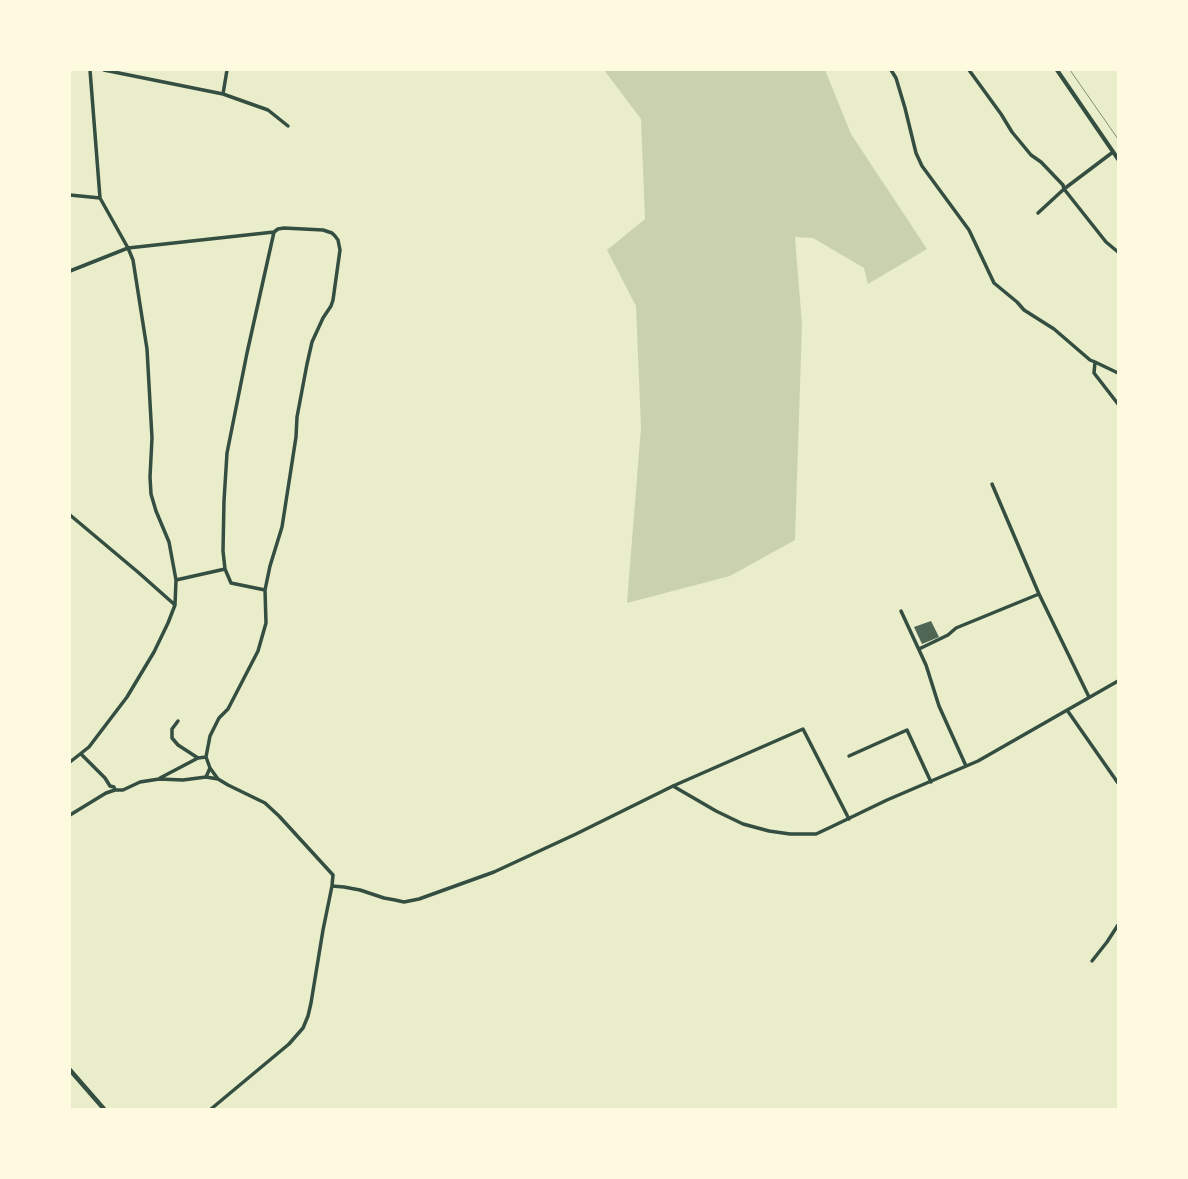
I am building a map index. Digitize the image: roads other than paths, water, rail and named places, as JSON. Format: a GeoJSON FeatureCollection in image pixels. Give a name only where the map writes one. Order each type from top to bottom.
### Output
{"type":"FeatureCollection","features":[{"type":"Feature","properties":{"kind":"main road"},"geometry":{"type":"LineString","coordinates":[[70,1070],[104,1109]]}},
{"type":"Feature","properties":{"kind":"street"},"geometry":{"type":"LineString","coordinates":[[70,762],[89,747],[127,697],[154,652],[175,605],[176,580],[169,542],[156,511],[151,494],[150,476],[152,438],[147,349],[133,260],[128,248],[100,198],[90,70]]}},
{"type":"Feature","properties":{"kind":"street"},"geometry":{"type":"LineString","coordinates":[[104,70],[223,94],[268,110],[288,126]]}},
{"type":"Feature","properties":{"kind":"street"},"geometry":{"type":"LineString","coordinates":[[223,94],[228,70]]}},
{"type":"Feature","properties":{"kind":"street"},"geometry":{"type":"LineString","coordinates":[[891,70],[896,78],[906,108],[916,154],[922,166],[969,230],[994,283],[1017,302],[1024,310],[1054,329],[1090,360],[1118,372]]}},
{"type":"Feature","properties":{"kind":"street"},"geometry":{"type":"LineString","coordinates":[[969,70],[1001,114],[1012,132],[1031,154],[1041,162],[1063,185],[1106,242],[1118,252]]}},
{"type":"Feature","properties":{"kind":"street"},"geometry":{"type":"LineString","coordinates":[[1057,70],[1118,158]]}},
{"type":"Feature","properties":{"kind":"street"},"geometry":{"type":"LineString","coordinates":[[1038,213],[1064,188],[1113,152]]}},
{"type":"Feature","properties":{"kind":"street"},"geometry":{"type":"LineString","coordinates":[[70,195],[100,198]]}},
{"type":"Feature","properties":{"kind":"street"},"geometry":{"type":"LineString","coordinates":[[70,271],[128,248],[274,232],[278,229],[284,228],[324,230],[332,233],[338,240],[340,250],[333,300],[312,342],[297,417],[296,437],[282,527],[270,566],[265,590],[266,623],[258,651],[228,709],[219,718],[210,736],[206,757],[210,768],[218,779]]}},
{"type":"Feature","properties":{"kind":"street"},"geometry":{"type":"LineString","coordinates":[[265,590],[231,583],[225,569],[223,551],[224,501],[227,453],[247,353],[274,232]]}},
{"type":"Feature","properties":{"kind":"street"},"geometry":{"type":"LineString","coordinates":[[1095,362],[1094,373],[1118,404]]}},
{"type":"Feature","properties":{"kind":"street"},"geometry":{"type":"LineString","coordinates":[[992,484],[1039,594],[1089,697]]}},
{"type":"Feature","properties":{"kind":"street"},"geometry":{"type":"LineString","coordinates":[[70,515],[175,605]]}},
{"type":"Feature","properties":{"kind":"street"},"geometry":{"type":"LineString","coordinates":[[176,580],[225,569]]}},
{"type":"Feature","properties":{"kind":"street"},"geometry":{"type":"LineString","coordinates":[[919,649],[948,635],[956,628],[1039,594]]}},
{"type":"Feature","properties":{"kind":"street"},"geometry":{"type":"LineString","coordinates":[[901,611],[926,665],[939,706],[966,766]]}},
{"type":"Feature","properties":{"kind":"street"},"geometry":{"type":"LineString","coordinates":[[673,786],[716,811],[743,824],[769,831],[790,834],[816,834],[887,800],[931,782],[978,760],[1118,681]]}},
{"type":"Feature","properties":{"kind":"street"},"geometry":{"type":"LineString","coordinates":[[1067,710],[1118,783]]}},
{"type":"Feature","properties":{"kind":"street"},"geometry":{"type":"LineString","coordinates":[[178,721],[172,730],[172,738],[178,745],[198,758]]}},
{"type":"Feature","properties":{"kind":"street"},"geometry":{"type":"LineString","coordinates":[[332,886],[349,888],[404,902],[419,899],[494,872],[673,786],[803,728],[849,819]]}},
{"type":"Feature","properties":{"kind":"street"},"geometry":{"type":"LineString","coordinates":[[849,756],[907,730],[931,782]]}},
{"type":"Feature","properties":{"kind":"street"},"geometry":{"type":"LineString","coordinates":[[81,754],[106,778],[110,786],[115,790]]}},
{"type":"Feature","properties":{"kind":"street"},"geometry":{"type":"LineString","coordinates":[[159,779],[198,758],[206,757]]}},
{"type":"Feature","properties":{"kind":"street"},"geometry":{"type":"LineString","coordinates":[[206,777],[210,768]]}},
{"type":"Feature","properties":{"kind":"street"},"geometry":{"type":"LineString","coordinates":[[70,815],[106,793],[115,790],[123,790],[140,782],[159,779],[183,780],[206,777],[218,779],[265,803],[279,816],[333,875],[311,1003],[303,1028],[289,1044],[211,1109]]}},
{"type":"Feature","properties":{"kind":"street"},"geometry":{"type":"LineString","coordinates":[[1092,961],[1118,926]]}},
{"type":"Feature","properties":{"kind":"tram line"},"geometry":{"type":"LineString","coordinates":[[1070,70],[1118,139]]}}]}
